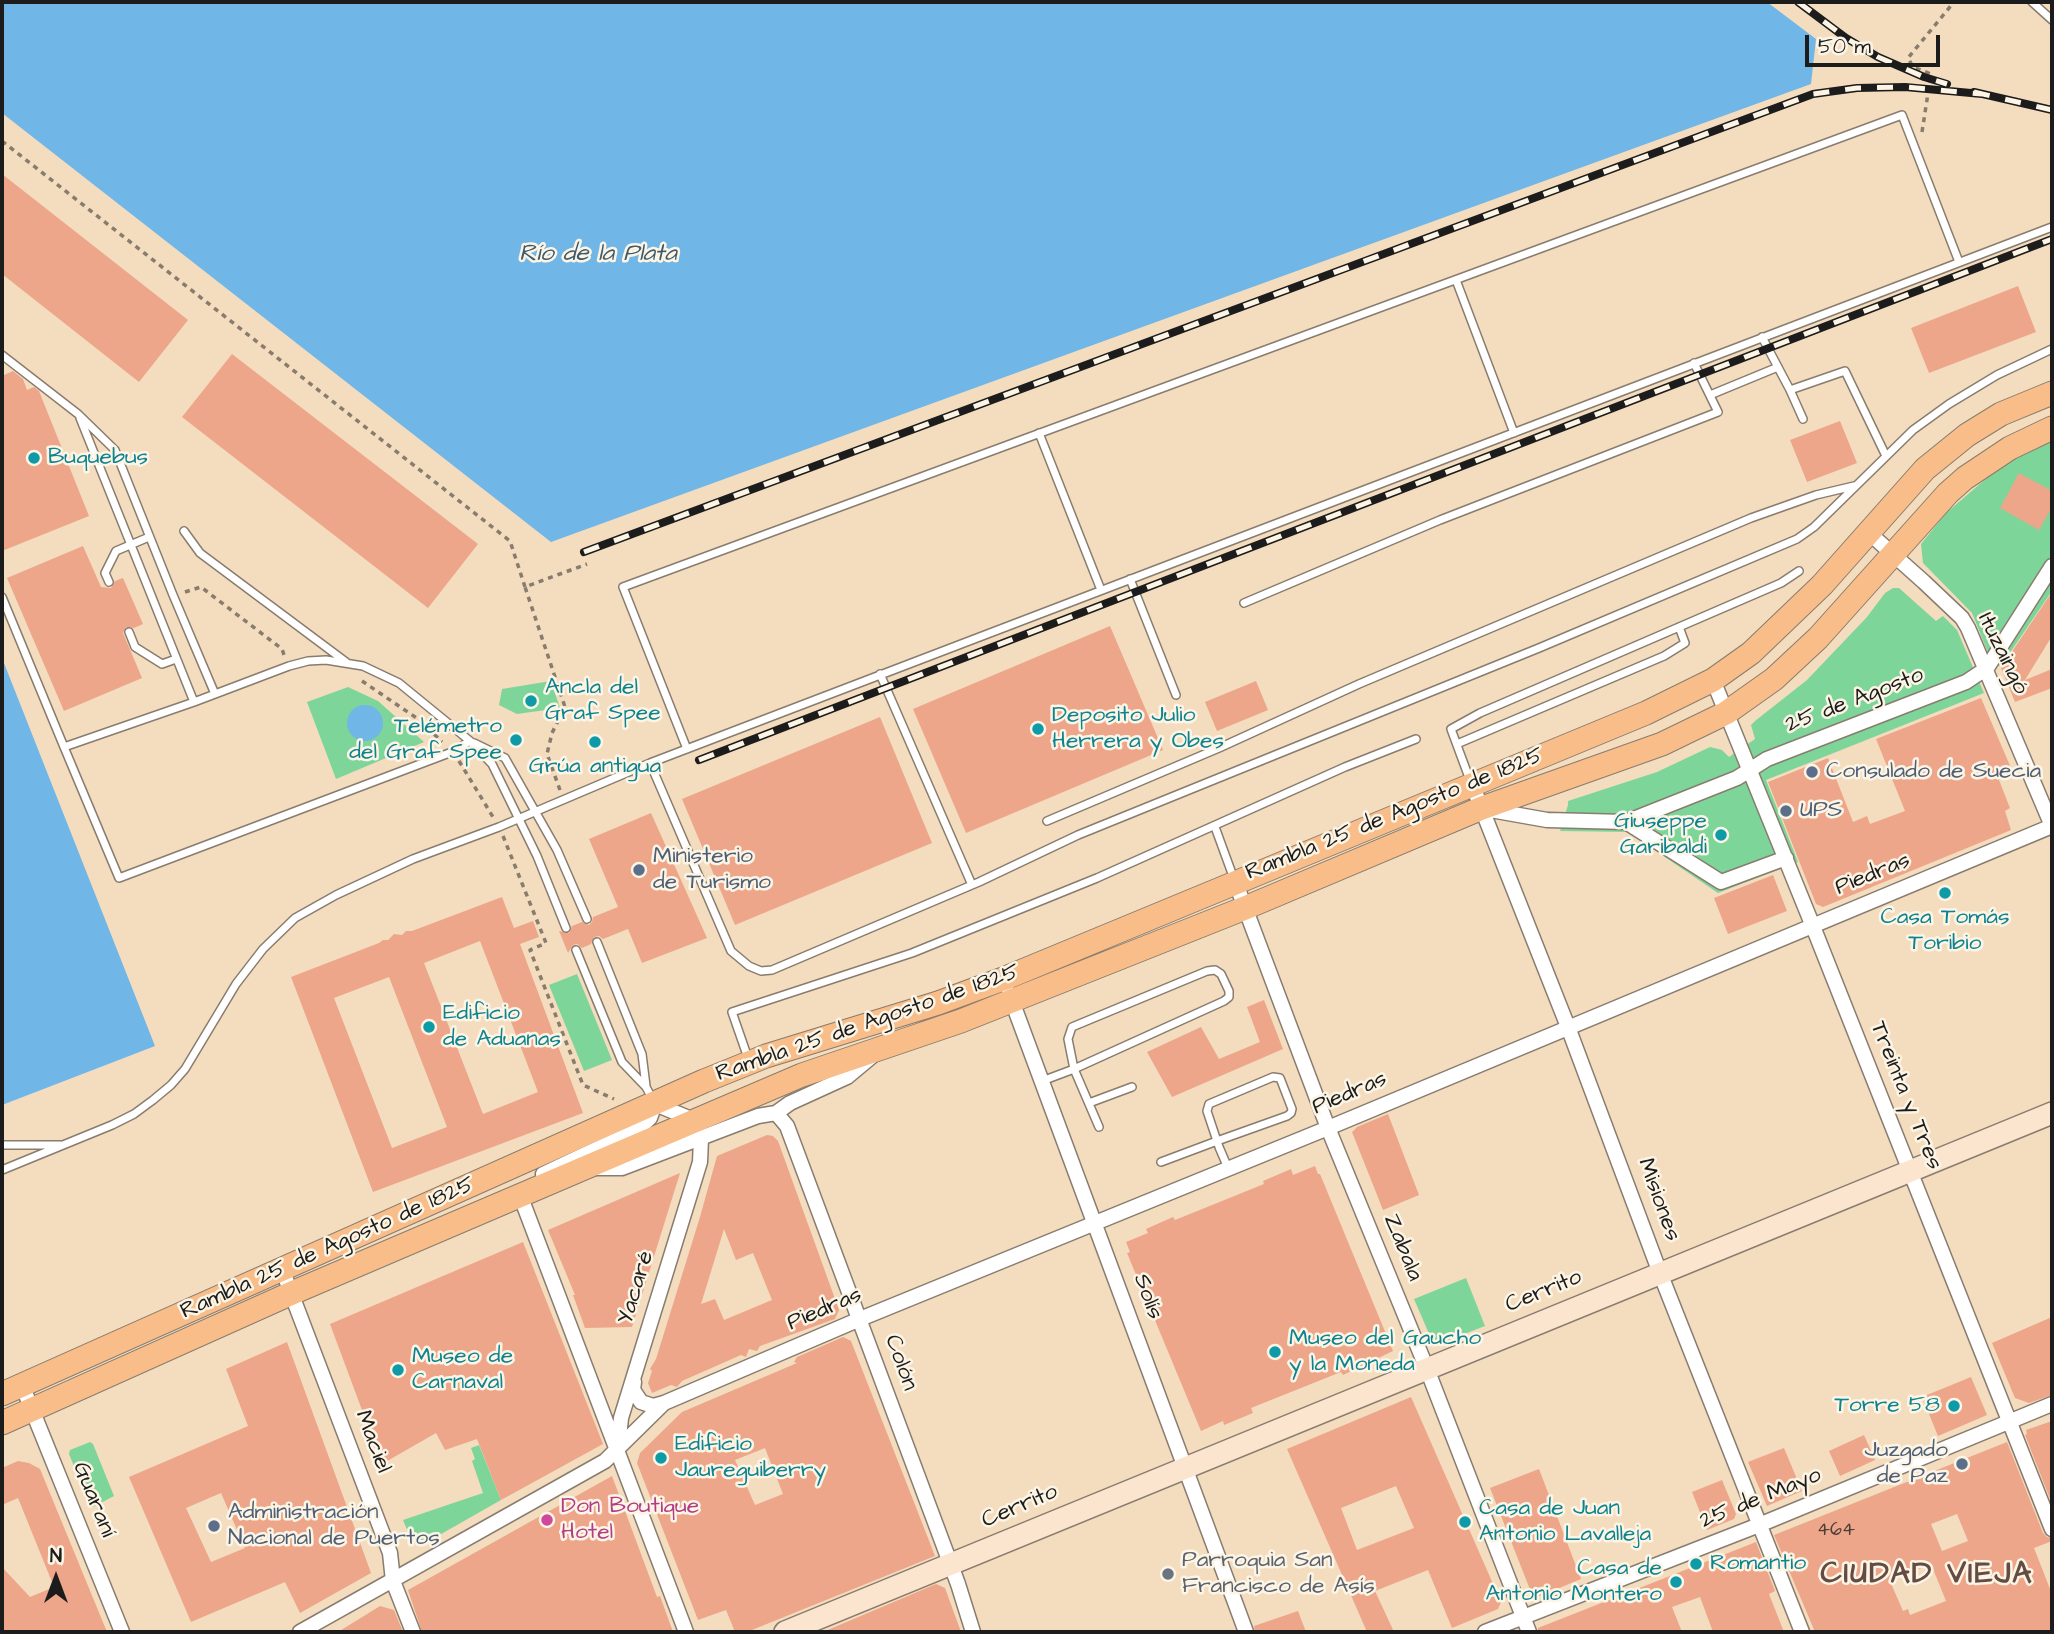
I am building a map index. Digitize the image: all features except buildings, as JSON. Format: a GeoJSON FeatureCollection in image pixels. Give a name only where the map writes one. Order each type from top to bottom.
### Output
{"type":"FeatureCollection","features":[{"type":"Feature","properties":{"kind":"main road","name":"Rambla 25 de Agosto de 1825"},"geometry":{"type":"LineString","coordinates":[[12,1389],[282,1269],[651,1095],[818,1038],[938,1003],[1003,979],[1646,713],[1713,680],[1751,653],[1822,585],[1925,469],[1967,435],[2001,414],[2052,393]]}},
{"type":"Feature","properties":{"kind":"main road","name":"Rambla 25 de Agosto de 1825"},"geometry":{"type":"LineString","coordinates":[[2,1423],[472,1215],[585,1168],[698,1130],[802,1075],[961,1021],[1245,908],[1482,808],[1662,744],[1726,713],[1774,679],[1818,638],[1965,478],[2010,447],[2052,428]]}},
{"type":"Feature","properties":{"kind":"street","name":"Ituzaingó"},"geometry":{"type":"LineString","coordinates":[[1868,532],[1962,618],[1987,668],[2052,825]]}},
{"type":"Feature","properties":{"kind":"street","name":"25 de Agosto"},"geometry":{"type":"LineString","coordinates":[[1482,808],[1547,820],[1626,822],[1737,778],[1767,760],[1966,682],[1987,668],[2052,566]]}},
{"type":"Feature","properties":{"kind":"street","name":"Treinta y Tres"},"geometry":{"type":"LineString","coordinates":[[1713,680],[2052,1529]]}},
{"type":"Feature","properties":{"kind":"street","name":"Misiones"},"geometry":{"type":"LineString","coordinates":[[1472,784],[1568,1027],[1660,1273],[1802,1632]]}},
{"type":"Feature","properties":{"kind":"street"},"geometry":{"type":"LineString","coordinates":[[1626,822],[1721,882],[1786,858]]}},
{"type":"Feature","properties":{"kind":"street","name":"Piedras"},"geometry":{"type":"LineString","coordinates":[[307,1631],[605,1461],[664,1403],[860,1319],[1328,1128],[2052,825]]}},
{"type":"Feature","properties":{"kind":"street","name":"Zabala"},"geometry":{"type":"LineString","coordinates":[[1235,881],[1328,1128],[1427,1368],[1529,1632]]}},
{"type":"Feature","properties":{"kind":"street","name":"Solís"},"geometry":{"type":"LineString","coordinates":[[1003,979],[1245,1632]]}},
{"type":"Feature","properties":{"kind":"street","name":"Rambla 25 de Agosto de 1825"},"geometry":{"type":"LineString","coordinates":[[698,1130],[776,1113],[790,1103],[847,1077],[882,1047]]}},
{"type":"Feature","properties":{"kind":"street"},"geometry":{"type":"LineString","coordinates":[[651,1095],[698,1130]]}},
{"type":"Feature","properties":{"kind":"street","name":"Rambla 25 de Agosto de 1825"},"geometry":{"type":"LineString","coordinates":[[472,1215],[488,1201],[638,1129],[652,1114],[651,1095]]}},
{"type":"Feature","properties":{"kind":"street","name":"Colón"},"geometry":{"type":"LineString","coordinates":[[776,1113],[787,1126],[974,1632]]}},
{"type":"Feature","properties":{"kind":"street","name":"Cerrito"},"geometry":{"type":"LineString","coordinates":[[785,1632],[2052,1113]]}},
{"type":"Feature","properties":{"kind":"street","name":"Yacaré"},"geometry":{"type":"LineString","coordinates":[[617,1451],[621,1418],[700,1162],[698,1130]]}},
{"type":"Feature","properties":{"kind":"street"},"geometry":{"type":"LineString","coordinates":[[520,1195],[686,1632]]}},
{"type":"Feature","properties":{"kind":"street","name":"Maciel"},"geometry":{"type":"LineString","coordinates":[[282,1269],[390,1553],[393,1581],[413,1632]]}},
{"type":"Feature","properties":{"kind":"street"},"geometry":{"type":"LineString","coordinates":[[635,1375],[634,1391],[641,1402],[653,1406],[664,1403]]}},
{"type":"Feature","properties":{"kind":"street","name":"Guaraní"},"geometry":{"type":"LineString","coordinates":[[12,1389],[32,1410],[122,1632]]}},
{"type":"Feature","properties":{"kind":"street","name":"25 de Mayo"},"geometry":{"type":"LineString","coordinates":[[1485,1632],[1759,1525],[2052,1404]]}},
{"type":"Feature","properties":{"kind":"lane"},"geometry":{"type":"LineString","coordinates":[[2032,2],[2052,20]]}},
{"type":"Feature","properties":{"kind":"lane"},"geometry":{"type":"LineString","coordinates":[[687,749],[623,587],[1902,115],[1959,262]]}},
{"type":"Feature","properties":{"kind":"lane"},"geometry":{"type":"LineString","coordinates":[[2,1170],[134,1114],[171,1085],[195,1055],[247,968],[278,933],[295,918],[336,895],[413,859],[880,674],[2052,227]]}},
{"type":"Feature","properties":{"kind":"lane"},"geometry":{"type":"LineString","coordinates":[[1456,279],[1514,433]]}},
{"type":"Feature","properties":{"kind":"lane"},"geometry":{"type":"LineString","coordinates":[[1762,337],[1803,419]]}},
{"type":"Feature","properties":{"kind":"lane"},"geometry":{"type":"LineString","coordinates":[[650,763],[730,951],[749,967],[761,971],[772,970],[972,885],[1078,835],[1539,648],[1786,543],[1814,527],[1913,430],[1997,375],[2052,349]]}},
{"type":"Feature","properties":{"kind":"lane"},"geometry":{"type":"LineString","coordinates":[[2,355],[78,414],[115,450],[215,694]]}},
{"type":"Feature","properties":{"kind":"lane"},"geometry":{"type":"LineString","coordinates":[[1244,603],[1440,520],[1718,412],[1694,363]]}},
{"type":"Feature","properties":{"kind":"lane"},"geometry":{"type":"LineString","coordinates":[[1710,395],[1778,367]]}},
{"type":"Feature","properties":{"kind":"lane"},"geometry":{"type":"LineString","coordinates":[[1790,390],[1844,371],[1886,456]]}},
{"type":"Feature","properties":{"kind":"lane"},"geometry":{"type":"LineString","coordinates":[[78,414],[194,702]]}},
{"type":"Feature","properties":{"kind":"lane"},"geometry":{"type":"LineString","coordinates":[[1039,433],[1101,590]]}},
{"type":"Feature","properties":{"kind":"lane"},"geometry":{"type":"LineString","coordinates":[[1047,821],[1751,517],[1816,495],[1855,486]]}},
{"type":"Feature","properties":{"kind":"lane"},"geometry":{"type":"LineString","coordinates":[[184,531],[200,553],[346,662]]}},
{"type":"Feature","properties":{"kind":"lane"},"geometry":{"type":"LineString","coordinates":[[109,582],[105,573],[116,551],[149,537]]}},
{"type":"Feature","properties":{"kind":"lane"},"geometry":{"type":"LineString","coordinates":[[1472,784],[1451,729],[1480,713],[1781,583],[1799,571]]}},
{"type":"Feature","properties":{"kind":"lane"},"geometry":{"type":"LineString","coordinates":[[1130,579],[1176,695]]}},
{"type":"Feature","properties":{"kind":"lane"},"geometry":{"type":"LineString","coordinates":[[2,597],[119,878],[452,752],[470,741]]}},
{"type":"Feature","properties":{"kind":"lane"},"geometry":{"type":"LineString","coordinates":[[1457,744],[1664,656],[1685,643],[1679,627]]}},
{"type":"Feature","properties":{"kind":"lane"},"geometry":{"type":"LineString","coordinates":[[129,632],[135,647],[162,664],[176,659]]}},
{"type":"Feature","properties":{"kind":"lane"},"geometry":{"type":"LineString","coordinates":[[64,747],[289,666],[317,661],[346,662],[383,673],[470,741],[492,764],[537,856],[566,928]]}},
{"type":"Feature","properties":{"kind":"lane"},"geometry":{"type":"LineString","coordinates":[[880,674],[972,885]]}},
{"type":"Feature","properties":{"kind":"lane"},"geometry":{"type":"LineString","coordinates":[[750,1062],[732,1012],[912,953],[1097,878],[1345,767],[1416,739]]}},
{"type":"Feature","properties":{"kind":"lane"},"geometry":{"type":"LineString","coordinates":[[470,741],[505,758],[557,850],[587,919]]}},
{"type":"Feature","properties":{"kind":"lane"},"geometry":{"type":"LineString","coordinates":[[1215,827],[1235,881]]}},
{"type":"Feature","properties":{"kind":"lane"},"geometry":{"type":"LineString","coordinates":[[597,942],[642,1054],[651,1095]]}},
{"type":"Feature","properties":{"kind":"lane"},"geometry":{"type":"LineString","coordinates":[[576,950],[622,1062],[651,1095]]}},
{"type":"Feature","properties":{"kind":"lane"},"geometry":{"type":"LineString","coordinates":[[1042,1081],[1074,1069],[1224,1001],[1229,998],[1229,990],[1221,974],[1214,970],[1207,971],[1072,1027],[1068,1039],[1074,1069],[1099,1127]]}},
{"type":"Feature","properties":{"kind":"lane"},"geometry":{"type":"LineString","coordinates":[[1161,1162],[1217,1141],[1291,1113],[1293,1109],[1280,1078],[1273,1077],[1209,1104],[1207,1111],[1217,1141],[1228,1168]]}},
{"type":"Feature","properties":{"kind":"lane"},"geometry":{"type":"LineString","coordinates":[[1089,1103],[1132,1087]]}},
{"type":"Feature","properties":{"kind":"lane"},"geometry":{"type":"LineString","coordinates":[[2,1145],[64,1145]]}},
{"type":"Feature","properties":{"kind":"path"},"geometry":{"type":"LineString","coordinates":[[1918,157],[1931,74],[1913,67],[1908,58],[1954,2]]}},
{"type":"Feature","properties":{"kind":"path"},"geometry":{"type":"LineString","coordinates":[[2,141],[510,541],[565,707],[552,733],[547,754],[561,790],[531,802]]}},
{"type":"Feature","properties":{"kind":"path"},"geometry":{"type":"LineString","coordinates":[[524,587],[587,564]]}},
{"type":"Feature","properties":{"kind":"path"},"geometry":{"type":"LineString","coordinates":[[173,595],[201,587],[282,649],[289,666]]}},
{"type":"Feature","properties":{"kind":"path"},"geometry":{"type":"LineString","coordinates":[[361,680],[421,721],[452,752],[466,770],[494,818],[513,809]]}},
{"type":"Feature","properties":{"kind":"path"},"geometry":{"type":"LineString","coordinates":[[499,827],[546,943],[530,950],[583,1086],[614,1099]]}},
{"type":"Feature","properties":{"kind":"green space"},"geometry":{"type":"Polygon","coordinates":[[[2052,440],[2052,591],[2001,666],[1993,665],[1972,613],[1923,563],[1921,544],[1946,513],[1995,471],[2052,440]]]}},
{"type":"Feature","properties":{"kind":"green space"},"geometry":{"type":"Polygon","coordinates":[[[1899,588],[1936,621],[1943,616],[1957,630],[1984,693],[1766,780],[1798,862],[1718,893],[1628,832],[1560,831],[1568,801],[1657,772],[1710,747],[1722,750],[1729,757],[1755,739],[1751,725],[1807,680],[1867,617],[1885,593],[1899,588]]]}},
{"type":"Feature","properties":{"kind":"green space"},"geometry":{"type":"Polygon","coordinates":[[[551,681],[560,708],[517,714],[499,705],[502,689],[551,681]]]}},
{"type":"Feature","properties":{"kind":"green space"},"geometry":{"type":"Polygon","coordinates":[[[348,687],[378,701],[424,742],[336,779],[307,702],[348,687]]]}},
{"type":"Feature","properties":{"kind":"green space"},"geometry":{"type":"Polygon","coordinates":[[[577,974],[612,1060],[584,1071],[549,985],[577,974]]]}},
{"type":"Feature","properties":{"kind":"green space"},"geometry":{"type":"Polygon","coordinates":[[[1466,1278],[1485,1326],[1437,1342],[1430,1336],[1414,1299],[1466,1278]]]}},
{"type":"Feature","properties":{"kind":"green space"},"geometry":{"type":"Polygon","coordinates":[[[90,1442],[114,1496],[93,1507],[90,1506],[69,1454],[70,1450],[90,1442]]]}},
{"type":"Feature","properties":{"kind":"green space"},"geometry":{"type":"Polygon","coordinates":[[[479,1445],[501,1500],[420,1546],[412,1542],[403,1520],[483,1493],[472,1461],[475,1459],[471,1448],[479,1445]]]}},
{"type":"Feature","properties":{"kind":"water","name":"Río de la Plata"},"geometry":{"type":"Polygon","coordinates":[[[2,2],[1767,2],[1816,39],[1811,84],[551,542],[2,113],[2,2]]]}},
{"type":"Feature","properties":{"kind":"water"},"geometry":{"type":"Polygon","coordinates":[[[2,658],[155,1046],[2,1105],[2,658]]]}},
{"type":"Feature","properties":{"kind":"water"},"geometry":{"type":"Polygon","coordinates":[[[365,705],[378,710],[383,723],[378,736],[365,741],[352,736],[347,723],[352,710],[365,705]]]}},
{"type":"Feature","properties":{"kind":"railway"},"geometry":{"type":"LineString","coordinates":[[1798,2],[1846,38],[1878,57],[1947,84]]}},
{"type":"Feature","properties":{"kind":"railway"},"geometry":{"type":"LineString","coordinates":[[584,552],[1813,94],[1857,88],[1905,87],[1982,94]]}},
{"type":"Feature","properties":{"kind":"railway"},"geometry":{"type":"LineString","coordinates":[[1974,92],[2052,110]]}},
{"type":"Feature","properties":{"kind":"railway"},"geometry":{"type":"LineString","coordinates":[[699,760],[2052,239]]}},
{"type":"Feature","properties":{"kind":"place","name":"Buquebus"},"geometry":{"type":"Point","coordinates":[34,458]}},
{"type":"Feature","properties":{"kind":"place","name":"Ancla del Graf Spee"},"geometry":{"type":"Point","coordinates":[531,701]}},
{"type":"Feature","properties":{"kind":"place","name":"Deposito Julio Herrera y Obes"},"geometry":{"type":"Point","coordinates":[1038,729]}},
{"type":"Feature","properties":{"kind":"place","name":"Telémetro del Graf Spee"},"geometry":{"type":"Point","coordinates":[516,740]}},
{"type":"Feature","properties":{"kind":"place","name":"Grúa antigua"},"geometry":{"type":"Point","coordinates":[595,742]}},
{"type":"Feature","properties":{"kind":"place","name":"Consulado de Suecia"},"geometry":{"type":"Point","coordinates":[1812,772]}},
{"type":"Feature","properties":{"kind":"place","name":"UPS"},"geometry":{"type":"Point","coordinates":[1786,811]}},
{"type":"Feature","properties":{"kind":"place","name":"Giuseppe Garibaldi"},"geometry":{"type":"Point","coordinates":[1721,835]}},
{"type":"Feature","properties":{"kind":"place","name":"Ministerio de Turismo"},"geometry":{"type":"Point","coordinates":[639,870]}},
{"type":"Feature","properties":{"kind":"place","name":"Casa Tomás Toribio"},"geometry":{"type":"Point","coordinates":[1945,893]}},
{"type":"Feature","properties":{"kind":"place","name":"Edificio de Aduanas"},"geometry":{"type":"Point","coordinates":[429,1027]}},
{"type":"Feature","properties":{"kind":"place","name":"Museo del Gaucho y la Moneda"},"geometry":{"type":"Point","coordinates":[1275,1352]}},
{"type":"Feature","properties":{"kind":"place","name":"Museo de Carnaval"},"geometry":{"type":"Point","coordinates":[398,1370]}},
{"type":"Feature","properties":{"kind":"place","name":"Torre 58"},"geometry":{"type":"Point","coordinates":[1954,1406]}},
{"type":"Feature","properties":{"kind":"place","name":"Edificio Jaureguiberry"},"geometry":{"type":"Point","coordinates":[661,1458]}},
{"type":"Feature","properties":{"kind":"place","name":"Juzgado de Paz"},"geometry":{"type":"Point","coordinates":[1962,1464]}},
{"type":"Feature","properties":{"kind":"place","name":"Don Boutique Hotel"},"geometry":{"type":"Point","coordinates":[547,1520]}},
{"type":"Feature","properties":{"kind":"place","name":"Casa de Juan Antonio Lavalleja"},"geometry":{"type":"Point","coordinates":[1465,1522]}},
{"type":"Feature","properties":{"kind":"place","name":"Administración Nacional de Puertos"},"geometry":{"type":"Point","coordinates":[214,1526]}},
{"type":"Feature","properties":{"kind":"place","name":"Romantio"},"geometry":{"type":"Point","coordinates":[1696,1564]}},
{"type":"Feature","properties":{"kind":"place","name":"Parroquia San Francisco de Asís"},"geometry":{"type":"Point","coordinates":[1168,1574]}},
{"type":"Feature","properties":{"kind":"place","name":"Casa de Antonio Montero"},"geometry":{"type":"Point","coordinates":[1676,1582]}},
{"type":"Feature","properties":{"kind":"district","name":"CIUDAD VIEJA"},"geometry":{"type":"Point","coordinates":[1927,1576]}}]}
